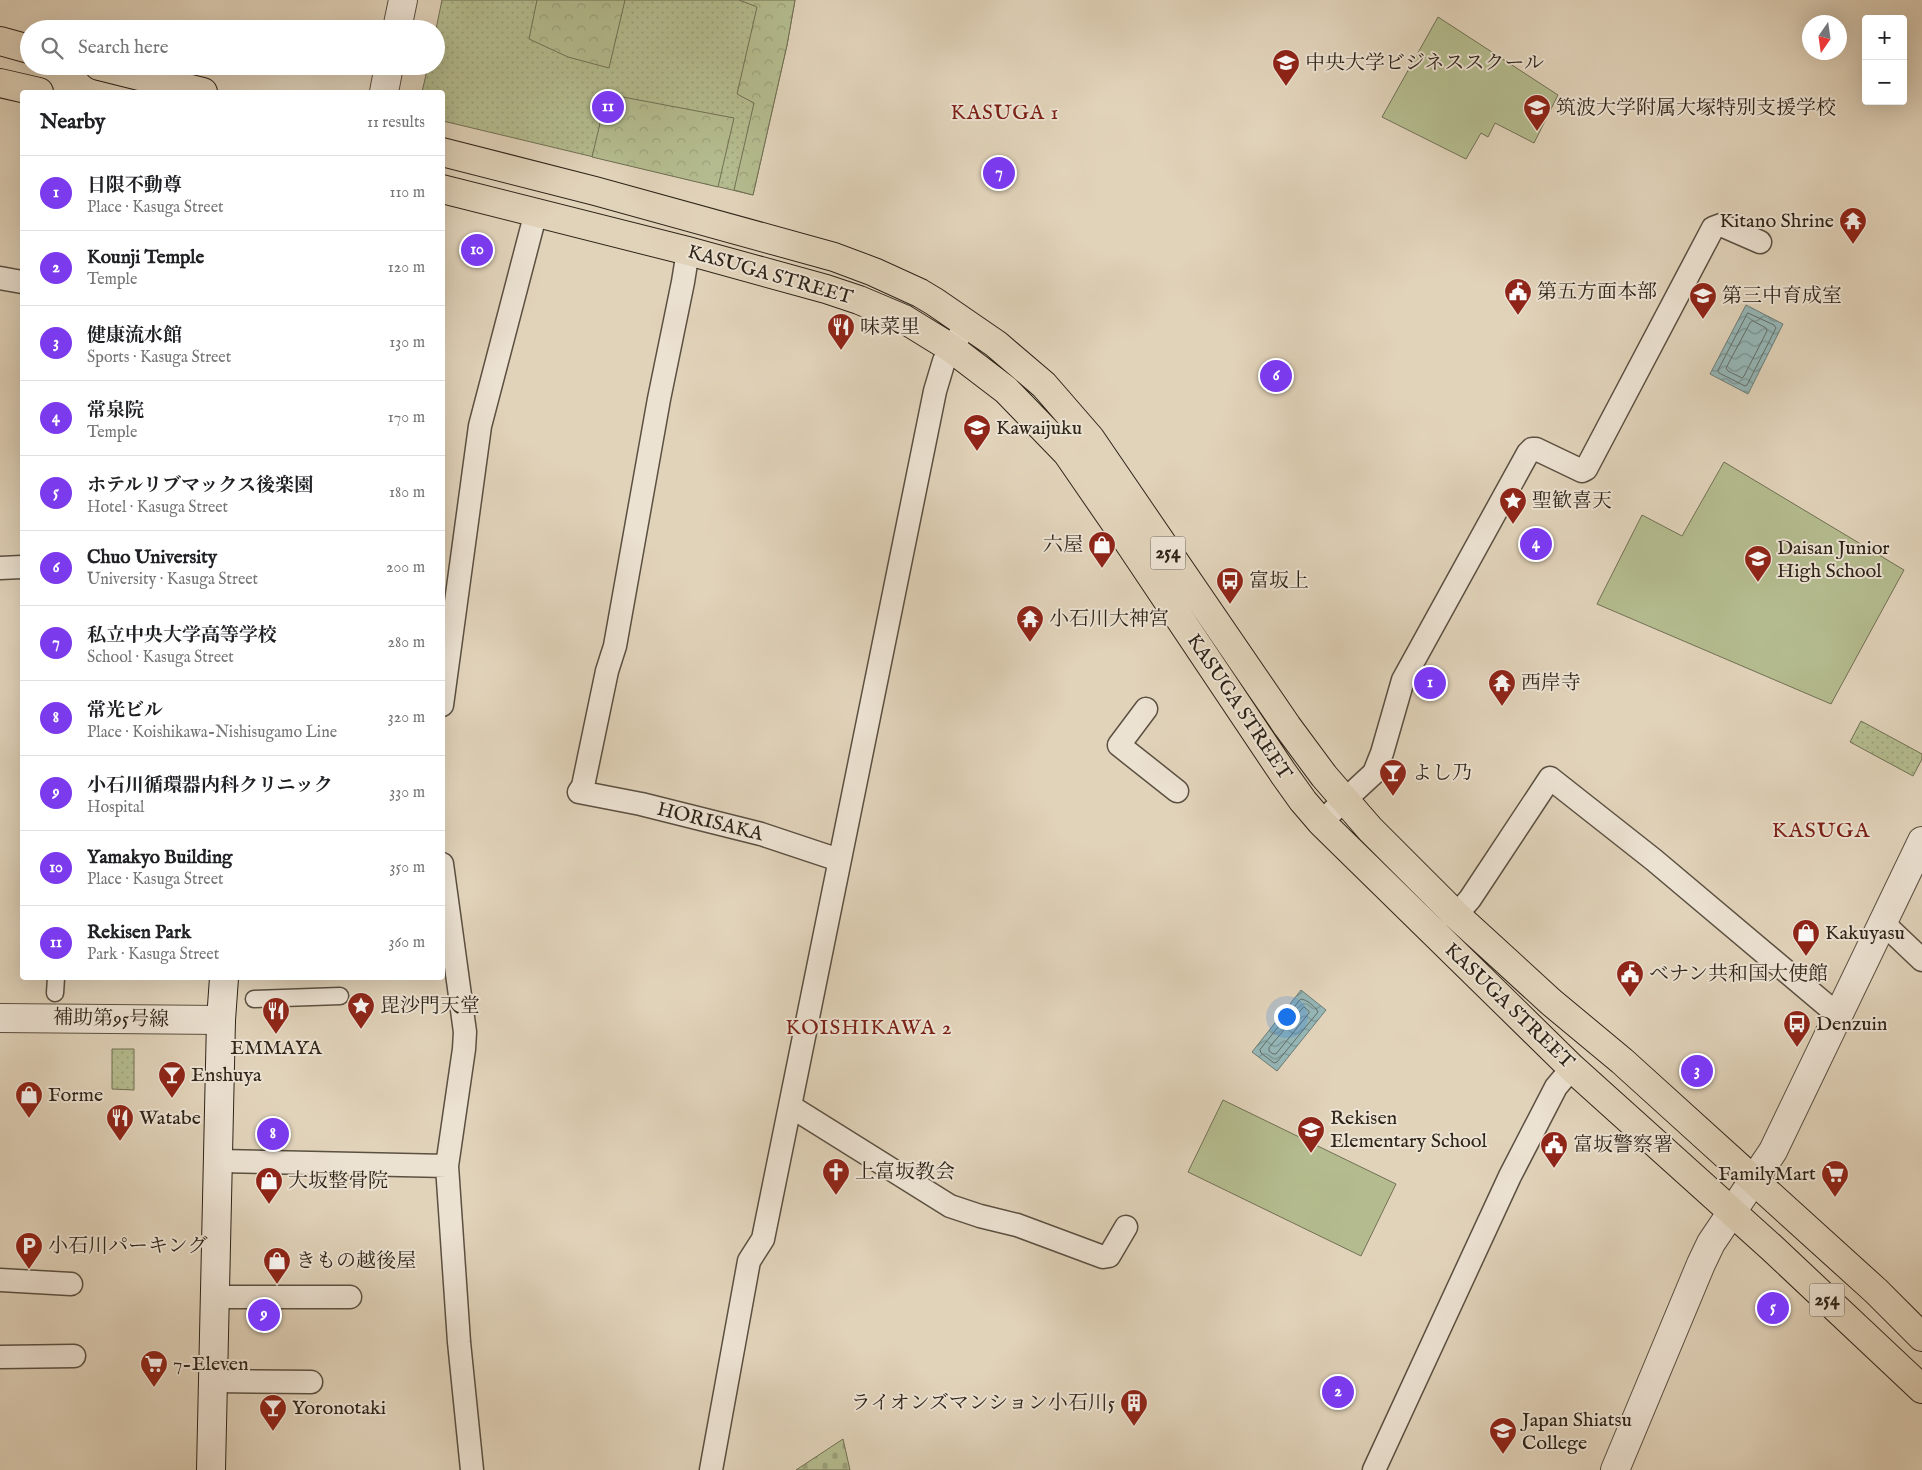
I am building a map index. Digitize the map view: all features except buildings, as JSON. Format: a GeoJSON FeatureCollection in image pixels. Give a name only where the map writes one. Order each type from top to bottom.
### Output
{"type":"FeatureCollection","features":[{"type":"Feature","properties":{"kind":"highway"},"geometry":{"type":"LineString","coordinates":[[0,41],[20,47]]}},
{"type":"Feature","properties":{"kind":"highway"},"geometry":{"type":"LineString","coordinates":[[135,75],[195,90]]}},
{"type":"Feature","properties":{"kind":"highway"},"geometry":{"type":"LineString","coordinates":[[0,83],[30,90]]}},
{"type":"Feature","properties":{"kind":"highway","name":"KASUGA STREET"},"geometry":{"type":"LineString","coordinates":[[445,153],[587,189],[834,257],[874,272],[920,293],[996,344],[1044,385],[1090,438],[1287,726],[1345,801],[1456,915],[1551,1002],[1622,1061],[1876,1291],[1922,1337]]}},
{"type":"Feature","properties":{"kind":"highway","name":"KASUGA STREET"},"geometry":{"type":"LineString","coordinates":[[445,190],[791,278],[858,300],[904,319],[951,348],[1006,390],[1067,453],[1288,780],[1321,822],[1572,1068],[1770,1247],[1922,1389]]}},
{"type":"Feature","properties":{"kind":"street"},"geometry":{"type":"LineString","coordinates":[[399,20],[403,0]]}},
{"type":"Feature","properties":{"kind":"street"},"geometry":{"type":"LineString","coordinates":[[384,90],[388,75]]}},
{"type":"Feature","properties":{"kind":"street"},"geometry":{"type":"LineString","coordinates":[[445,663],[480,426],[536,212]]}},
{"type":"Feature","properties":{"kind":"street"},"geometry":{"type":"LineString","coordinates":[[1321,822],[1369,779],[1377,766],[1403,680],[1528,453],[1532,449],[1536,449],[1582,471],[1586,469],[1713,228],[1721,225],[1760,242]]}},
{"type":"Feature","properties":{"kind":"street","name":"HORISAKA"},"geometry":{"type":"LineString","coordinates":[[688,251],[659,399],[615,646],[607,671],[583,786],[579,792],[641,804],[761,834],[839,860]]}},
{"type":"Feature","properties":{"kind":"street"},"geometry":{"type":"LineString","coordinates":[[0,278],[20,282]]}},
{"type":"Feature","properties":{"kind":"street"},"geometry":{"type":"LineString","coordinates":[[711,1470],[749,1261],[762,1239],[934,391],[944,361],[967,323]]}},
{"type":"Feature","properties":{"kind":"street"},"geometry":{"type":"LineString","coordinates":[[0,568],[20,567]]}},
{"type":"Feature","properties":{"kind":"street"},"geometry":{"type":"LineString","coordinates":[[1146,709],[1119,745],[1177,791]]}},
{"type":"Feature","properties":{"kind":"street"},"geometry":{"type":"LineString","coordinates":[[1456,915],[1470,899],[1550,778],[1654,860],[1838,1015]]}},
{"type":"Feature","properties":{"kind":"street"},"geometry":{"type":"LineString","coordinates":[[1616,1470],[1700,1264],[1711,1243],[1773,1151],[1922,841]]}},
{"type":"Feature","properties":{"kind":"street"},"geometry":{"type":"LineString","coordinates":[[445,886],[465,1032],[447,1166],[459,1342],[472,1470]]}},
{"type":"Feature","properties":{"kind":"street"},"geometry":{"type":"LineString","coordinates":[[1882,922],[1922,960]]}},
{"type":"Feature","properties":{"kind":"street"},"geometry":{"type":"LineString","coordinates":[[211,1470],[221,1020],[224,980]]}},
{"type":"Feature","properties":{"kind":"street"},"geometry":{"type":"LineString","coordinates":[[254,998],[340,996]]}},
{"type":"Feature","properties":{"kind":"street","name":"補助第95号線"},"geometry":{"type":"LineString","coordinates":[[0,1018],[221,1020]]}},
{"type":"Feature","properties":{"kind":"street"},"geometry":{"type":"LineString","coordinates":[[1374,1470],[1467,1272],[1498,1201],[1556,1087],[1572,1068]]}},
{"type":"Feature","properties":{"kind":"street"},"geometry":{"type":"LineString","coordinates":[[790,1106],[950,1206],[1017,1225],[1103,1257],[1109,1256],[1126,1227]]}},
{"type":"Feature","properties":{"kind":"street"},"geometry":{"type":"LineString","coordinates":[[219,1161],[447,1166]]}},
{"type":"Feature","properties":{"kind":"street"},"geometry":{"type":"LineString","coordinates":[[0,1280],[71,1284]]}},
{"type":"Feature","properties":{"kind":"street"},"geometry":{"type":"LineString","coordinates":[[216,1297],[350,1297]]}},
{"type":"Feature","properties":{"kind":"street"},"geometry":{"type":"LineString","coordinates":[[0,1357],[74,1356]]}},
{"type":"Feature","properties":{"kind":"street"},"geometry":{"type":"LineString","coordinates":[[213,1381],[312,1382]]}},
{"type":"Feature","properties":{"kind":"green space"},"geometry":{"type":"Polygon","coordinates":[[[442,0],[795,0],[787,45],[753,195],[445,121],[445,90],[422,90],[426,75],[445,75],[445,20],[438,20],[442,0]]]}},
{"type":"Feature","properties":{"kind":"green space"},"geometry":{"type":"Polygon","coordinates":[[[537,0],[625,0],[609,68],[568,57],[529,39],[537,0]]]}},
{"type":"Feature","properties":{"kind":"green space"},"geometry":{"type":"Polygon","coordinates":[[[739,0],[795,0],[787,45],[753,195],[734,190],[754,103],[737,94],[757,7],[739,0]]]}},
{"type":"Feature","properties":{"kind":"green space"},"geometry":{"type":"Polygon","coordinates":[[[1438,17],[1558,95],[1534,143],[1495,123],[1488,137],[1481,133],[1466,159],[1382,117],[1438,17]]]}},
{"type":"Feature","properties":{"kind":"green space"},"geometry":{"type":"Polygon","coordinates":[[[607,94],[734,118],[718,187],[592,157],[607,94]]]}},
{"type":"Feature","properties":{"kind":"green space"},"geometry":{"type":"Polygon","coordinates":[[[1724,462],[1904,570],[1831,704],[1597,604],[1642,515],[1682,536],[1724,462]]]}},
{"type":"Feature","properties":{"kind":"green space"},"geometry":{"type":"Polygon","coordinates":[[[1861,721],[1922,754],[1922,759],[1913,776],[1850,742],[1861,721]]]}},
{"type":"Feature","properties":{"kind":"green space"},"geometry":{"type":"Polygon","coordinates":[[[112,1049],[134,1049],[134,1090],[112,1089],[112,1049]]]}},
{"type":"Feature","properties":{"kind":"green space"},"geometry":{"type":"Polygon","coordinates":[[[1223,1100],[1396,1184],[1361,1256],[1188,1172],[1223,1100]]]}},
{"type":"Feature","properties":{"kind":"green space"},"geometry":{"type":"Polygon","coordinates":[[[843,1439],[850,1470],[796,1470],[843,1439]]]}},
{"type":"Feature","properties":{"kind":"water"},"geometry":{"type":"Polygon","coordinates":[[[1746,305],[1783,324],[1748,394],[1710,374],[1746,305]]]}},
{"type":"Feature","properties":{"kind":"water"},"geometry":{"type":"Polygon","coordinates":[[[1301,990],[1326,1010],[1277,1071],[1252,1052],[1301,990]]]}},
{"type":"Feature","properties":{"kind":"place","name":"中央大学ビジネススクール"},"geometry":{"type":"Point","coordinates":[1286,87]}},
{"type":"Feature","properties":{"kind":"place","name":"Rekisen Park"},"geometry":{"type":"Point","coordinates":[608,107]}},
{"type":"Feature","properties":{"kind":"place","name":"筑波大学附属大塚特別支援学校"},"geometry":{"type":"Point","coordinates":[1537,132]}},
{"type":"Feature","properties":{"kind":"place","name":"私立中央大学高等学校"},"geometry":{"type":"Point","coordinates":[999,173]}},
{"type":"Feature","properties":{"kind":"place","name":"Kitano Shrine"},"geometry":{"type":"Point","coordinates":[1853,245]}},
{"type":"Feature","properties":{"kind":"place","name":"Yamakyo Building"},"geometry":{"type":"Point","coordinates":[477,250]}},
{"type":"Feature","properties":{"kind":"place","name":"第五方面本部"},"geometry":{"type":"Point","coordinates":[1518,316]}},
{"type":"Feature","properties":{"kind":"place","name":"第三中育成室"},"geometry":{"type":"Point","coordinates":[1703,320]}},
{"type":"Feature","properties":{"kind":"place","name":"味菜里"},"geometry":{"type":"Point","coordinates":[841,351]}},
{"type":"Feature","properties":{"kind":"place","name":"Chuo University"},"geometry":{"type":"Point","coordinates":[1276,376]}},
{"type":"Feature","properties":{"kind":"place","name":"Kawaijuku"},"geometry":{"type":"Point","coordinates":[977,452]}},
{"type":"Feature","properties":{"kind":"place","name":"聖歓喜天"},"geometry":{"type":"Point","coordinates":[1513,525]}},
{"type":"Feature","properties":{"kind":"place","name":"常泉院"},"geometry":{"type":"Point","coordinates":[1536,544]}},
{"type":"Feature","properties":{"kind":"place","name":"六屋"},"geometry":{"type":"Point","coordinates":[1102,569]}},
{"type":"Feature","properties":{"kind":"place","name":"Daisan Junior High School"},"geometry":{"type":"Point","coordinates":[1758,583]}},
{"type":"Feature","properties":{"kind":"place","name":"富坂上"},"geometry":{"type":"Point","coordinates":[1230,605]}},
{"type":"Feature","properties":{"kind":"place","name":"小石川大神宮"},"geometry":{"type":"Point","coordinates":[1030,643]}},
{"type":"Feature","properties":{"kind":"place","name":"日限不動尊"},"geometry":{"type":"Point","coordinates":[1430,683]}},
{"type":"Feature","properties":{"kind":"place","name":"西岸寺"},"geometry":{"type":"Point","coordinates":[1502,707]}},
{"type":"Feature","properties":{"kind":"place","name":"よし乃"},"geometry":{"type":"Point","coordinates":[1393,797]}},
{"type":"Feature","properties":{"kind":"place","name":"Kakuyasu"},"geometry":{"type":"Point","coordinates":[1806,957]}},
{"type":"Feature","properties":{"kind":"place","name":"ベナン共和国大使館"},"geometry":{"type":"Point","coordinates":[1630,998]}},
{"type":"Feature","properties":{"kind":"place","name":"毘沙門天堂"},"geometry":{"type":"Point","coordinates":[361,1030]}},
{"type":"Feature","properties":{"kind":"place","name":"EMMAYA"},"geometry":{"type":"Point","coordinates":[276,1035]}},
{"type":"Feature","properties":{"kind":"place","name":"Denzuin"},"geometry":{"type":"Point","coordinates":[1797,1048]}},
{"type":"Feature","properties":{"kind":"place","name":"健康流水館"},"geometry":{"type":"Point","coordinates":[1697,1071]}},
{"type":"Feature","properties":{"kind":"place","name":"Enshuya"},"geometry":{"type":"Point","coordinates":[172,1099]}},
{"type":"Feature","properties":{"kind":"place","name":"Forme"},"geometry":{"type":"Point","coordinates":[29,1119]}},
{"type":"Feature","properties":{"kind":"place","name":"常光ビル"},"geometry":{"type":"Point","coordinates":[273,1134]}},
{"type":"Feature","properties":{"kind":"place","name":"Watabe"},"geometry":{"type":"Point","coordinates":[120,1142]}},
{"type":"Feature","properties":{"kind":"place","name":"Rekisen Elementary School"},"geometry":{"type":"Point","coordinates":[1311,1154]}},
{"type":"Feature","properties":{"kind":"place","name":"富坂警察署"},"geometry":{"type":"Point","coordinates":[1554,1169]}},
{"type":"Feature","properties":{"kind":"place","name":"上富坂教会"},"geometry":{"type":"Point","coordinates":[836,1196]}},
{"type":"Feature","properties":{"kind":"place","name":"FamilyMart"},"geometry":{"type":"Point","coordinates":[1835,1198]}},
{"type":"Feature","properties":{"kind":"place","name":"大坂整骨院"},"geometry":{"type":"Point","coordinates":[269,1205]}},
{"type":"Feature","properties":{"kind":"place","name":"小石川パーキング"},"geometry":{"type":"Point","coordinates":[29,1270]}},
{"type":"Feature","properties":{"kind":"place","name":"きもの越後屋"},"geometry":{"type":"Point","coordinates":[277,1285]}},
{"type":"Feature","properties":{"kind":"place","name":"ホテルリブマックス後楽園"},"geometry":{"type":"Point","coordinates":[1773,1308]}},
{"type":"Feature","properties":{"kind":"place","name":"小石川循環器内科クリニック"},"geometry":{"type":"Point","coordinates":[264,1315]}},
{"type":"Feature","properties":{"kind":"place","name":"7-Eleven"},"geometry":{"type":"Point","coordinates":[154,1388]}},
{"type":"Feature","properties":{"kind":"place","name":"Kounji Temple"},"geometry":{"type":"Point","coordinates":[1338,1392]}},
{"type":"Feature","properties":{"kind":"place","name":"ライオンズマンション小石川5"},"geometry":{"type":"Point","coordinates":[1134,1427]}},
{"type":"Feature","properties":{"kind":"place","name":"Yoronotaki"},"geometry":{"type":"Point","coordinates":[273,1432]}},
{"type":"Feature","properties":{"kind":"place","name":"Japan Shiatsu College"},"geometry":{"type":"Point","coordinates":[1503,1455]}},
{"type":"Feature","properties":{"kind":"district","name":"KASUGA 1"},"geometry":{"type":"Point","coordinates":[1005,113]}},
{"type":"Feature","properties":{"kind":"district","name":"KASUGA"},"geometry":{"type":"Point","coordinates":[1821,831]}},
{"type":"Feature","properties":{"kind":"district","name":"KOISHIKAWA 2"},"geometry":{"type":"Point","coordinates":[869,1028]}}]}
